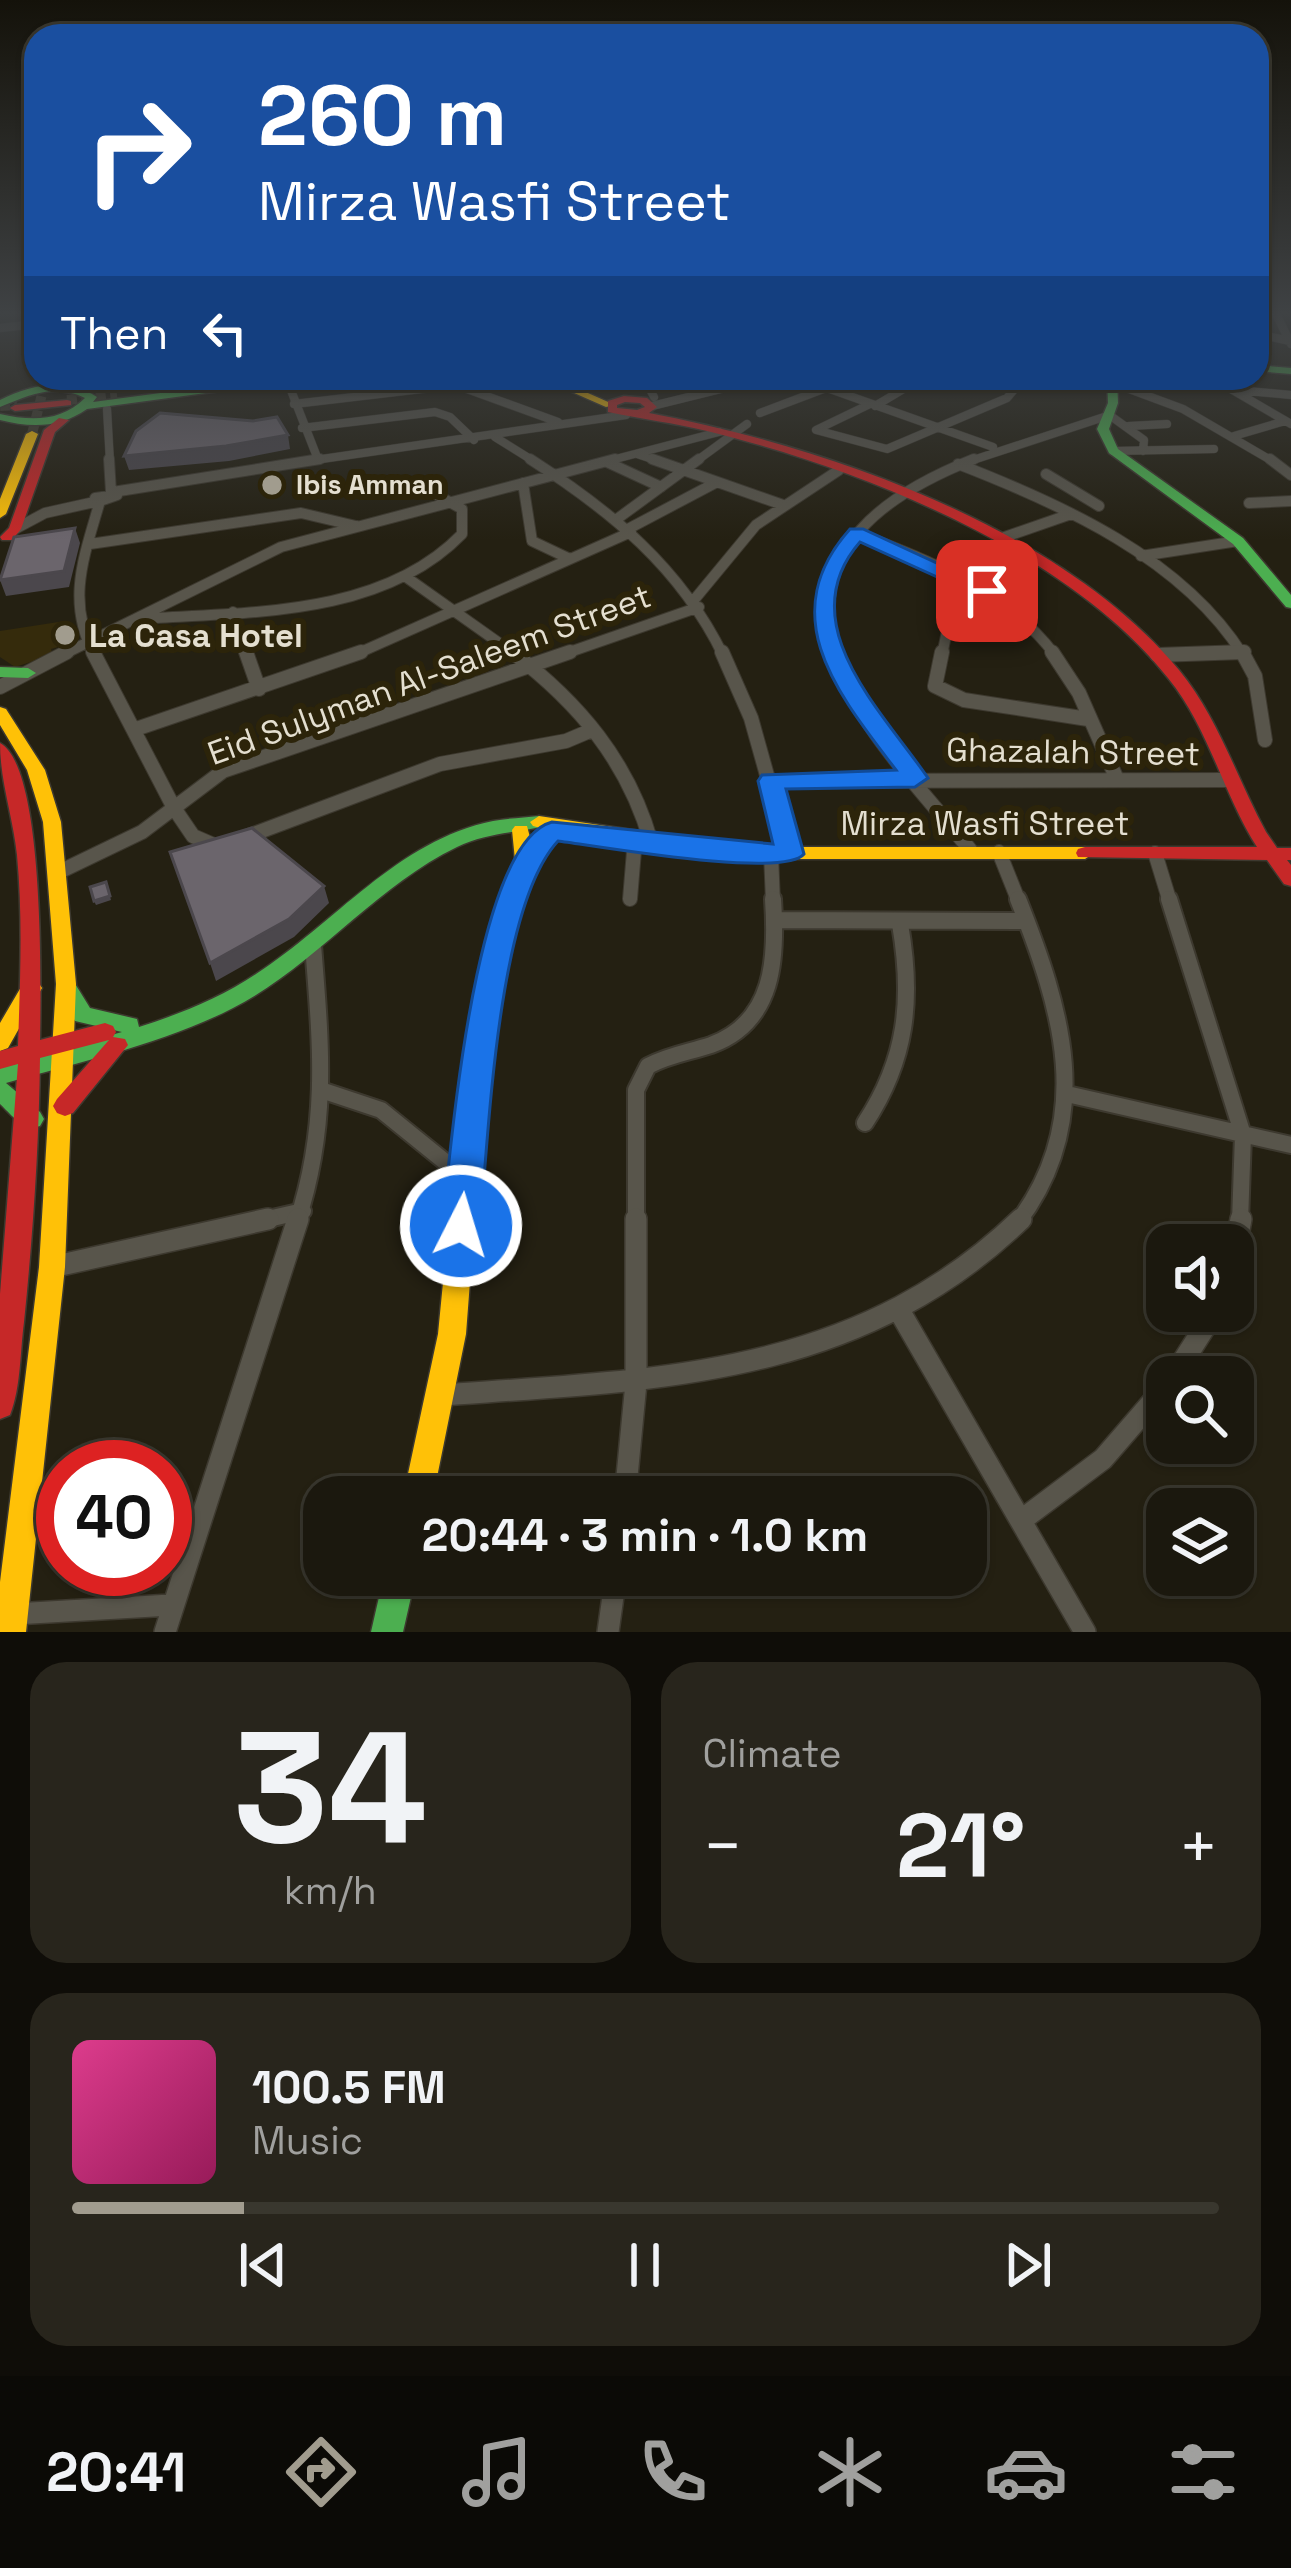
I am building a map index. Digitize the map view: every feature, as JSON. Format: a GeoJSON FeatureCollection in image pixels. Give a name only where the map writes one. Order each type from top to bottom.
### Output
{"type":"FeatureCollection","features":[{"type":"Feature","properties":{"kind":"street"},"geometry":{"type":"LineString","coordinates":[[19,411],[139,390]]}},
{"type":"Feature","properties":{"kind":"street"},"geometry":{"type":"LineString","coordinates":[[19,411],[145,390]]}},
{"type":"Feature","properties":{"kind":"street"},"geometry":{"type":"LineString","coordinates":[[19,411],[87,396],[157,390]]}},
{"type":"Feature","properties":{"kind":"street"},"geometry":{"type":"LineString","coordinates":[[290,390],[317,457]]}},
{"type":"Feature","properties":{"kind":"street"},"geometry":{"type":"LineString","coordinates":[[294,404],[395,390]]}},
{"type":"Feature","properties":{"kind":"street"},"geometry":{"type":"LineString","coordinates":[[471,390],[544,422]]}},
{"type":"Feature","properties":{"kind":"street"},"geometry":{"type":"LineString","coordinates":[[578,390],[685,422],[733,430],[878,484],[999,538],[1068,579],[1157,655],[1205,723],[1232,780],[1282,854],[1291,879]]}},
{"type":"Feature","properties":{"kind":"street"},"geometry":{"type":"LineString","coordinates":[[633,405],[639,390]]}},
{"type":"Feature","properties":{"kind":"street"},"geometry":{"type":"LineString","coordinates":[[7,541],[45,513],[136,490],[317,457],[495,437],[544,422],[565,423],[712,390]]}},
{"type":"Feature","properties":{"kind":"street"},"geometry":{"type":"LineString","coordinates":[[760,413],[821,390]]}},
{"type":"Feature","properties":{"kind":"street"},"geometry":{"type":"LineString","coordinates":[[832,390],[993,447]]}},
{"type":"Feature","properties":{"kind":"street"},"geometry":{"type":"LineString","coordinates":[[900,390],[819,432],[882,450],[1007,398],[1014,390]]}},
{"type":"Feature","properties":{"kind":"street"},"geometry":{"type":"LineString","coordinates":[[1109,390],[1108,424],[1238,541],[1291,604]]}},
{"type":"Feature","properties":{"kind":"street"},"geometry":{"type":"LineString","coordinates":[[1140,390],[1234,436],[1291,475]]}},
{"type":"Feature","properties":{"kind":"street"},"geometry":{"type":"LineString","coordinates":[[1234,390],[1288,423]]}},
{"type":"Feature","properties":{"kind":"street"},"geometry":{"type":"LineString","coordinates":[[1242,390],[1291,395]]}},
{"type":"Feature","properties":{"kind":"street"},"geometry":{"type":"LineString","coordinates":[[87,396],[111,437],[105,497],[74,600],[88,643],[173,808],[193,836],[216,846],[440,764],[566,741],[592,730]]}},
{"type":"Feature","properties":{"kind":"street"},"geometry":{"type":"LineString","coordinates":[[565,423],[633,405]]}},
{"type":"Feature","properties":{"kind":"street"},"geometry":{"type":"LineString","coordinates":[[0,496],[19,411]]}},
{"type":"Feature","properties":{"kind":"street"},"geometry":{"type":"LineString","coordinates":[[7,541],[23,503],[19,411]]}},
{"type":"Feature","properties":{"kind":"street"},"geometry":{"type":"LineString","coordinates":[[0,514],[19,411]]}},
{"type":"Feature","properties":{"kind":"street"},"geometry":{"type":"LineString","coordinates":[[7,541],[19,411]]}},
{"type":"Feature","properties":{"kind":"street"},"geometry":{"type":"LineString","coordinates":[[302,428],[435,412],[450,417],[474,440]]}},
{"type":"Feature","properties":{"kind":"street"},"geometry":{"type":"LineString","coordinates":[[1234,436],[1288,423]]}},
{"type":"Feature","properties":{"kind":"street"},"geometry":{"type":"LineString","coordinates":[[1066,428],[1108,424],[1143,451],[1214,449]]}},
{"type":"Feature","properties":{"kind":"street"},"geometry":{"type":"LineString","coordinates":[[970,851],[852,696],[832,652],[823,598],[833,562],[856,533],[903,494],[993,447],[1066,428],[1167,424]]}},
{"type":"Feature","properties":{"kind":"street"},"geometry":{"type":"LineString","coordinates":[[1129,426],[1144,440],[1143,451]]}},
{"type":"Feature","properties":{"kind":"street"},"geometry":{"type":"LineString","coordinates":[[0,688],[263,554],[551,474],[733,430]]}},
{"type":"Feature","properties":{"kind":"street"},"geometry":{"type":"LineString","coordinates":[[625,527],[661,487],[733,430]]}},
{"type":"Feature","properties":{"kind":"street"},"geometry":{"type":"LineString","coordinates":[[495,437],[625,527],[696,604],[734,668],[771,781],[780,854],[771,986],[759,1010],[723,1040],[648,1066],[636,1090],[636,1383],[627,1476]]}},
{"type":"Feature","properties":{"kind":"street"},"geometry":{"type":"LineString","coordinates":[[637,454],[783,506]]}},
{"type":"Feature","properties":{"kind":"street"},"geometry":{"type":"LineString","coordinates":[[607,462],[661,487]]}},
{"type":"Feature","properties":{"kind":"street"},"geometry":{"type":"LineString","coordinates":[[958,464],[1071,514],[1141,556],[1212,616],[1244,652],[1255,674],[1265,740]]}},
{"type":"Feature","properties":{"kind":"street"},"geometry":{"type":"LineString","coordinates":[[696,604],[749,532],[839,470]]}},
{"type":"Feature","properties":{"kind":"street"},"geometry":{"type":"LineString","coordinates":[[1016,486],[1048,473],[1099,506]]}},
{"type":"Feature","properties":{"kind":"street"},"geometry":{"type":"LineString","coordinates":[[136,729],[259,689],[456,610],[570,559],[717,482]]}},
{"type":"Feature","properties":{"kind":"street"},"geometry":{"type":"LineString","coordinates":[[523,483],[532,541],[570,559]]}},
{"type":"Feature","properties":{"kind":"street"},"geometry":{"type":"LineString","coordinates":[[130,619],[233,612],[342,595],[406,577],[462,534],[462,508],[430,491]]}},
{"type":"Feature","properties":{"kind":"street"},"geometry":{"type":"LineString","coordinates":[[23,503],[40,508],[105,497]]}},
{"type":"Feature","properties":{"kind":"street"},"geometry":{"type":"LineString","coordinates":[[1249,503],[1291,501]]}},
{"type":"Feature","properties":{"kind":"street"},"geometry":{"type":"LineString","coordinates":[[90,544],[301,513],[356,526]]}},
{"type":"Feature","properties":{"kind":"street"},"geometry":{"type":"LineString","coordinates":[[999,538],[1071,514]]}},
{"type":"Feature","properties":{"kind":"street"},"geometry":{"type":"LineString","coordinates":[[856,533],[970,582],[1003,602],[1051,649],[1116,777]]}},
{"type":"Feature","properties":{"kind":"street"},"geometry":{"type":"LineString","coordinates":[[1141,556],[1238,541]]}},
{"type":"Feature","properties":{"kind":"street"},"geometry":{"type":"LineString","coordinates":[[406,577],[532,664],[592,730],[639,804],[643,840],[630,899]]}},
{"type":"Feature","properties":{"kind":"street"},"geometry":{"type":"LineString","coordinates":[[970,582],[952,607],[935,686],[964,700],[1088,719]]}},
{"type":"Feature","properties":{"kind":"street","name":"Eid Sulyman Al-Saleem Street"},"geometry":{"type":"LineString","coordinates":[[59,872],[130,840],[223,771],[696,604]]}},
{"type":"Feature","properties":{"kind":"street"},"geometry":{"type":"LineString","coordinates":[[233,612],[259,689]]}},
{"type":"Feature","properties":{"kind":"street"},"geometry":{"type":"LineString","coordinates":[[1157,655],[1244,652]]}},
{"type":"Feature","properties":{"kind":"street"},"geometry":{"type":"LineString","coordinates":[[0,672],[28,673]]}},
{"type":"Feature","properties":{"kind":"street"},"geometry":{"type":"LineString","coordinates":[[0,712],[43,785],[59,872],[66,984],[52,1267],[11,1623],[171,1605]]}},
{"type":"Feature","properties":{"kind":"street"},"geometry":{"type":"LineString","coordinates":[[0,748],[26,814],[34,1059],[32,1119],[0,1405]]}},
{"type":"Feature","properties":{"kind":"street","name":"Ghazalah Street"},"geometry":{"type":"LineString","coordinates":[[771,781],[1232,780]]}},
{"type":"Feature","properties":{"kind":"street","name":"Mirza Wasfi Street"},"geometry":{"type":"LineString","coordinates":[[34,1059],[130,1030],[286,965],[409,865],[495,828],[550,824],[643,840],[780,854],[1282,854]]}},
{"type":"Feature","properties":{"kind":"street","name":"Mirza Wasfi Street"},"geometry":{"type":"LineString","coordinates":[[495,828],[610,834]]}},
{"type":"Feature","properties":{"kind":"street"},"geometry":{"type":"LineString","coordinates":[[423,1476],[452,1334],[483,1013],[524,860],[521,830]]}},
{"type":"Feature","properties":{"kind":"street"},"geometry":{"type":"LineString","coordinates":[[524,860],[552,831]]}},
{"type":"Feature","properties":{"kind":"street"},"geometry":{"type":"LineString","coordinates":[[441,1395],[636,1383],[786,1350],[900,1312],[962,1274],[1033,1201],[1054,1162],[1067,1094],[1043,973],[999,851]]}},
{"type":"Feature","properties":{"kind":"street"},"geometry":{"type":"LineString","coordinates":[[1156,853],[1243,1135],[1240,1224]]}},
{"type":"Feature","properties":{"kind":"street"},"geometry":{"type":"LineString","coordinates":[[774,920],[900,925],[1025,921]]}},
{"type":"Feature","properties":{"kind":"street"},"geometry":{"type":"LineString","coordinates":[[865,1123],[890,1086],[909,1028],[912,1008],[900,925]]}},
{"type":"Feature","properties":{"kind":"street"},"geometry":{"type":"LineString","coordinates":[[165,1632],[303,1211],[324,1091],[313,945]]}},
{"type":"Feature","properties":{"kind":"street"},"geometry":{"type":"LineString","coordinates":[[63,1110],[94,1066],[130,1030],[83,1015],[66,984]]}},
{"type":"Feature","properties":{"kind":"street"},"geometry":{"type":"LineString","coordinates":[[0,1042],[31,988]]}},
{"type":"Feature","properties":{"kind":"street"},"geometry":{"type":"LineString","coordinates":[[0,1060],[34,1059]]}},
{"type":"Feature","properties":{"kind":"street"},"geometry":{"type":"LineString","coordinates":[[0,1076],[34,1059]]}},
{"type":"Feature","properties":{"kind":"street"},"geometry":{"type":"LineString","coordinates":[[0,1090],[32,1119]]}},
{"type":"Feature","properties":{"kind":"street"},"geometry":{"type":"LineString","coordinates":[[324,1091],[381,1110],[465,1178]]}},
{"type":"Feature","properties":{"kind":"street"},"geometry":{"type":"LineString","coordinates":[[1067,1094],[1291,1145]]}},
{"type":"Feature","properties":{"kind":"street"},"geometry":{"type":"LineString","coordinates":[[52,1267],[303,1211]]}},
{"type":"Feature","properties":{"kind":"street"},"geometry":{"type":"LineString","coordinates":[[900,1312],[1085,1632]]}},
{"type":"Feature","properties":{"kind":"street"},"geometry":{"type":"LineString","coordinates":[[1023,1519],[1103,1460],[1146,1410]]}},
{"type":"Feature","properties":{"kind":"street"},"geometry":{"type":"LineString","coordinates":[[387,1632],[395,1596]]}},
{"type":"Feature","properties":{"kind":"street"},"geometry":{"type":"LineString","coordinates":[[608,1632],[613,1596]]}},
{"type":"Feature","properties":{"kind":"shaded area"},"geometry":{"type":"Polygon","coordinates":[[[65,621],[75,642],[51,649],[53,655],[15,667],[0,657],[0,631],[65,621]]]}},
{"type":"Feature","properties":{"kind":"building"},"geometry":{"type":"Polygon","coordinates":[[[160,413],[253,421],[277,417],[288,435],[124,456],[136,431],[160,413]]]}},
{"type":"Feature","properties":{"kind":"building"},"geometry":{"type":"Polygon","coordinates":[[[75,528],[64,571],[0,580],[14,537],[75,528]]]}},
{"type":"Feature","properties":{"kind":"building"},"geometry":{"type":"Polygon","coordinates":[[[252,828],[324,886],[289,919],[210,963],[170,852],[252,828]]]}},
{"type":"Feature","properties":{"kind":"building"},"geometry":{"type":"Polygon","coordinates":[[[106,882],[110,896],[94,901],[90,887],[106,882]]]}},
{"type":"Feature","properties":{"kind":"tunnel"},"geometry":{"type":"LineString","coordinates":[[32,434],[43,390]]}},
{"type":"Feature","properties":{"kind":"tunnel"},"geometry":{"type":"LineString","coordinates":[[67,400],[117,395]]}},
{"type":"Feature","properties":{"kind":"tunnel"},"geometry":{"type":"LineString","coordinates":[[0,406],[17,405]]}},
{"type":"Feature","properties":{"kind":"traffic: fast"},"geometry":{"type":"LineString","coordinates":[[0,404],[34,390]]}},
{"type":"Feature","properties":{"kind":"traffic: fast"},"geometry":{"type":"LineString","coordinates":[[0,417],[25,422],[62,418],[92,397],[77,390]]}},
{"type":"Feature","properties":{"kind":"traffic: fast"},"geometry":{"type":"LineString","coordinates":[[88,406],[207,390]]}},
{"type":"Feature","properties":{"kind":"traffic: fast"},"geometry":{"type":"LineString","coordinates":[[1112,390],[1103,429],[1113,451],[1238,541],[1291,604]]}},
{"type":"Feature","properties":{"kind":"traffic: fast"},"geometry":{"type":"LineString","coordinates":[[0,672],[28,673]]}},
{"type":"Feature","properties":{"kind":"traffic: fast"},"geometry":{"type":"LineString","coordinates":[[0,1075],[143,1034],[226,1002],[264,980],[375,892],[452,841],[494,827],[539,822]]}},
{"type":"Feature","properties":{"kind":"traffic: fast"},"geometry":{"type":"LineString","coordinates":[[67,988],[83,1015],[129,1025]]}},
{"type":"Feature","properties":{"kind":"traffic: fast"},"geometry":{"type":"LineString","coordinates":[[0,1090],[32,1119]]}},
{"type":"Feature","properties":{"kind":"traffic: fast"},"geometry":{"type":"LineString","coordinates":[[387,1632],[395,1596]]}},
{"type":"Feature","properties":{"kind":"traffic: slow"},"geometry":{"type":"LineString","coordinates":[[574,390],[610,405]]}},
{"type":"Feature","properties":{"kind":"traffic: slow"},"geometry":{"type":"LineString","coordinates":[[0,514],[32,434]]}},
{"type":"Feature","properties":{"kind":"traffic: slow"},"geometry":{"type":"LineString","coordinates":[[0,712],[36,770],[52,822],[66,984],[52,1267],[10,1632]]}},
{"type":"Feature","properties":{"kind":"traffic: slow"},"geometry":{"type":"LineString","coordinates":[[539,822],[747,853],[1085,853]]}},
{"type":"Feature","properties":{"kind":"traffic: slow"},"geometry":{"type":"LineString","coordinates":[[422,1476],[452,1334],[477,1046],[524,860],[521,830]]}},
{"type":"Feature","properties":{"kind":"traffic: slow"},"geometry":{"type":"LineString","coordinates":[[524,860],[552,831]]}},
{"type":"Feature","properties":{"kind":"traffic: slow"},"geometry":{"type":"LineString","coordinates":[[0,1042],[31,988]]}},
{"type":"Feature","properties":{"kind":"traffic: jam"},"geometry":{"type":"LineString","coordinates":[[624,399],[643,400],[652,407],[639,414],[612,410],[612,403],[624,399]]}},
{"type":"Feature","properties":{"kind":"traffic: jam"},"geometry":{"type":"LineString","coordinates":[[15,408],[67,403]]}},
{"type":"Feature","properties":{"kind":"traffic: jam"},"geometry":{"type":"LineString","coordinates":[[639,414],[778,446],[853,472],[1001,539],[1068,580],[1126,625],[1173,673],[1207,728],[1258,834],[1291,879]]}},
{"type":"Feature","properties":{"kind":"traffic: jam"},"geometry":{"type":"LineString","coordinates":[[7,537],[15,529],[50,430],[63,420]]}},
{"type":"Feature","properties":{"kind":"traffic: jam"},"geometry":{"type":"LineString","coordinates":[[0,748],[24,831],[30,945],[22,1190],[0,1405]]}},
{"type":"Feature","properties":{"kind":"traffic: jam"},"geometry":{"type":"LineString","coordinates":[[1085,853],[1291,854]]}},
{"type":"Feature","properties":{"kind":"traffic: jam"},"geometry":{"type":"LineString","coordinates":[[0,1060],[105,1032]]}},
{"type":"Feature","properties":{"kind":"traffic: jam"},"geometry":{"type":"LineString","coordinates":[[65,1106],[117,1045]]}},
{"type":"Feature","properties":{"kind":"place","name":"Ibis Amman"},"geometry":{"type":"Point","coordinates":[272,485]}},
{"type":"Feature","properties":{"kind":"place","name":"La Casa Hotel"},"geometry":{"type":"Point","coordinates":[65,635]}},
{"type":"Feature","properties":{"kind":"route"},"geometry":{"type":"LineString","coordinates":[[461,1226],[477,1046],[524,860],[552,831],[610,834],[713,851],[790,854],[771,781],[915,778],[852,696],[832,652],[823,598],[838,554],[856,533],[987,591]]}}]}
